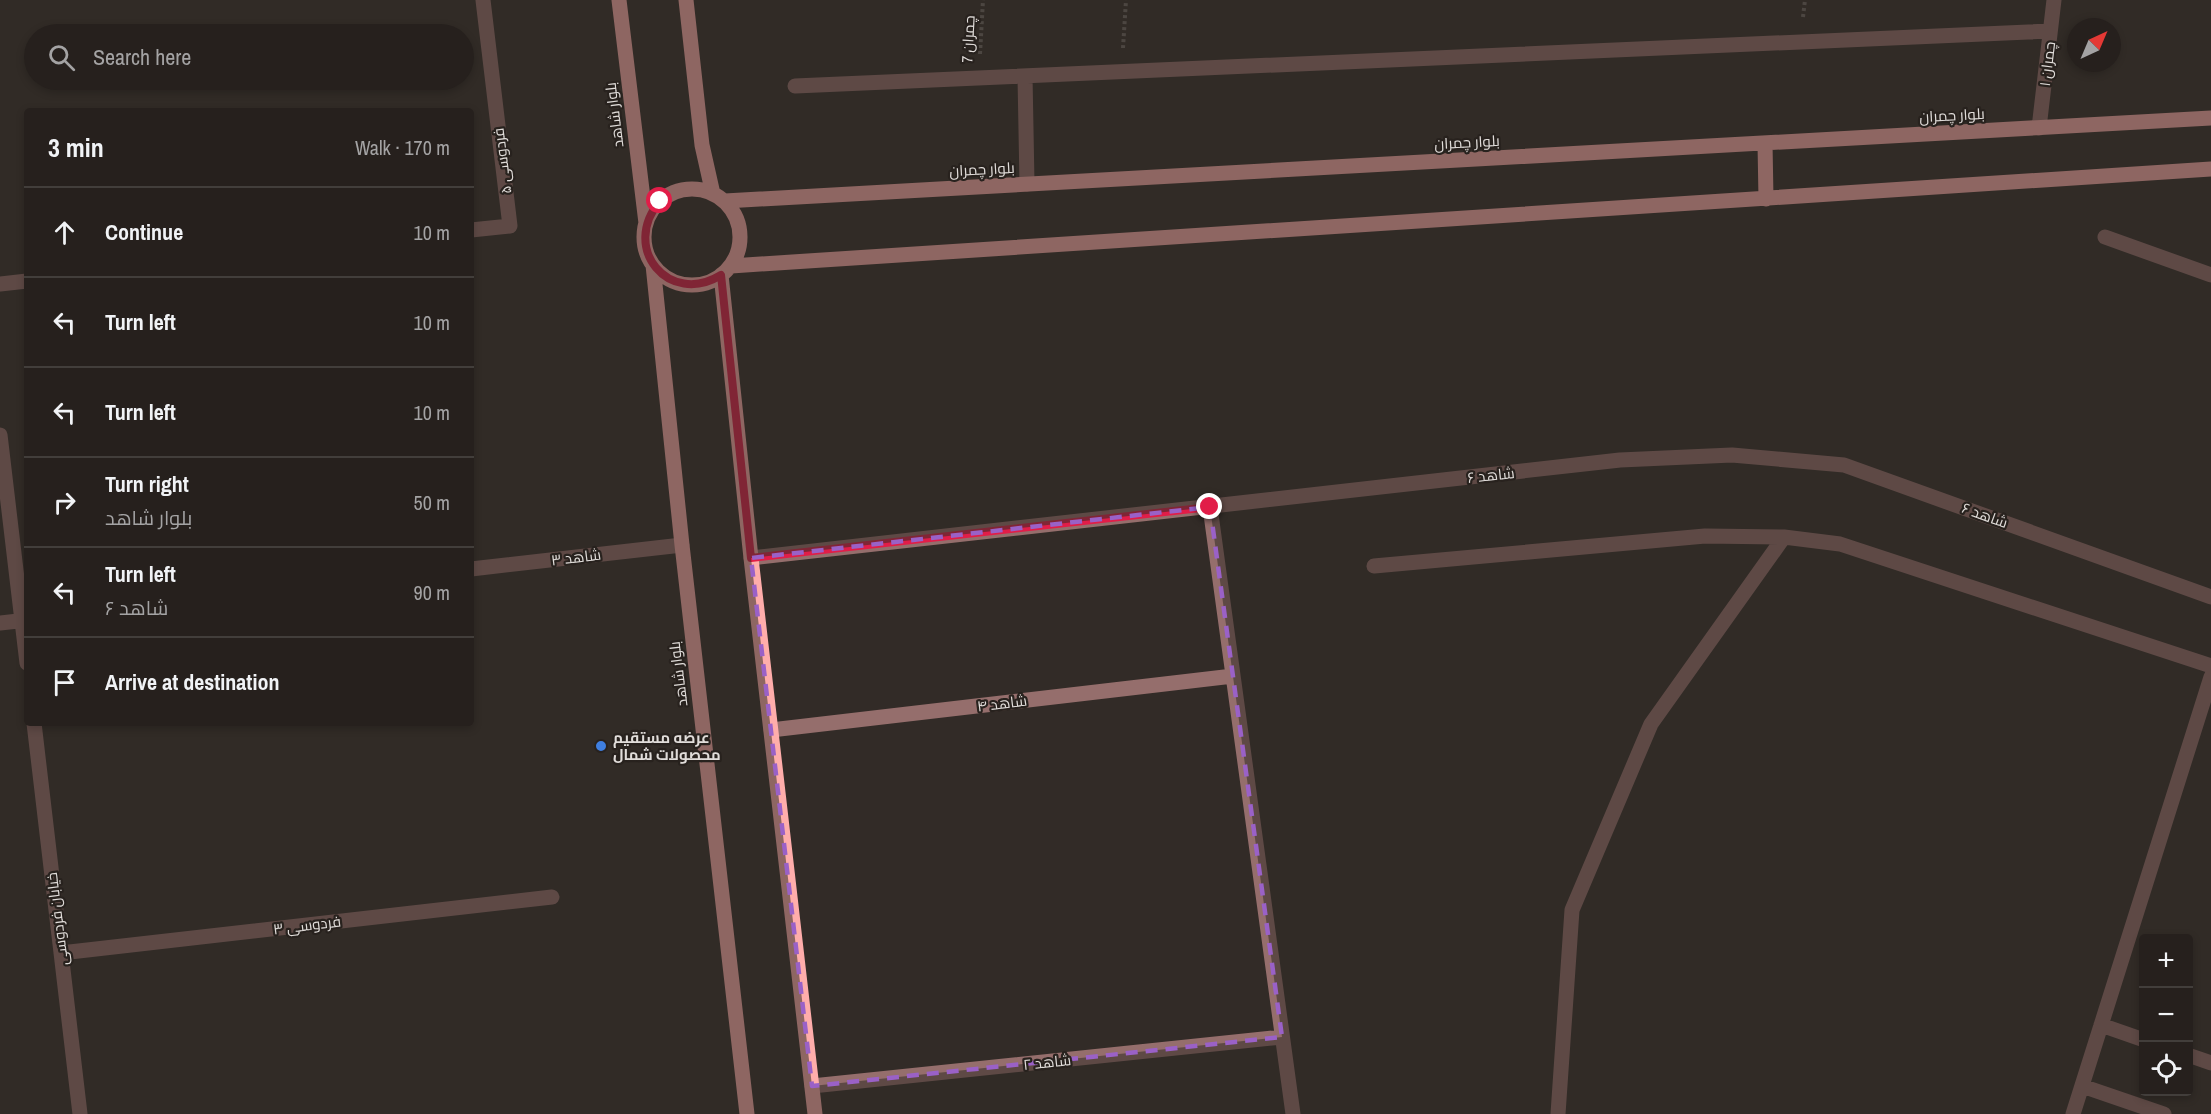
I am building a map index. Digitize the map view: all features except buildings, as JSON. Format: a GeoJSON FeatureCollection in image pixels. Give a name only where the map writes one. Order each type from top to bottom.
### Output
{"type":"FeatureCollection","features":[{"type":"Feature","properties":{"kind":"main road","name":"بلوار شاهد"},"geometry":{"type":"LineString","coordinates":[[619,0],[646,225]]}},
{"type":"Feature","properties":{"kind":"main road"},"geometry":{"type":"LineString","coordinates":[[686,0],[702,145],[719,197]]}},
{"type":"Feature","properties":{"kind":"main road","name":"بلوار چمران"},"geometry":{"type":"LineString","coordinates":[[719,197],[1027,184],[2211,118]]}},
{"type":"Feature","properties":{"kind":"main road"},"geometry":{"type":"LineString","coordinates":[[1765,143],[1766,199]]}},
{"type":"Feature","properties":{"kind":"main road"},"geometry":{"type":"LineString","coordinates":[[726,271],[2211,170]]}},
{"type":"Feature","properties":{"kind":"main road"},"geometry":{"type":"LineString","coordinates":[[685,189],[699,189],[719,197],[734,212],[741,240],[738,254],[726,271],[710,282],[685,284],[662,274],[653,265],[645,246],[646,225],[651,212],[660,201],[685,189]]}},
{"type":"Feature","properties":{"kind":"main road","name":"بلوار شاهد"},"geometry":{"type":"LineString","coordinates":[[653,265],[682,545],[747,1114]]}},
{"type":"Feature","properties":{"kind":"main road"},"geometry":{"type":"LineString","coordinates":[[726,271],[751,558],[815,1114]]}},
{"type":"Feature","properties":{"kind":"street","name":"فردوسی ۵"},"geometry":{"type":"LineString","coordinates":[[474,230],[510,226],[483,0]]}},
{"type":"Feature","properties":{"kind":"street","name":"چمران ۱"},"geometry":{"type":"LineString","coordinates":[[2039,128],[2054,0]]}},
{"type":"Feature","properties":{"kind":"street"},"geometry":{"type":"LineString","coordinates":[[795,86],[2050,31]]}},
{"type":"Feature","properties":{"kind":"street"},"geometry":{"type":"LineString","coordinates":[[1025,76],[1027,184]]}},
{"type":"Feature","properties":{"kind":"street"},"geometry":{"type":"LineString","coordinates":[[2105,237],[2211,275]]}},
{"type":"Feature","properties":{"kind":"street"},"geometry":{"type":"LineString","coordinates":[[0,284],[24,281]]}},
{"type":"Feature","properties":{"kind":"street"},"geometry":{"type":"LineString","coordinates":[[0,435],[24,620],[0,623]]}},
{"type":"Feature","properties":{"kind":"street","name":"شاهد ۶"},"geometry":{"type":"LineString","coordinates":[[751,558],[1620,460],[1732,455],[1845,465],[2211,597]]}},
{"type":"Feature","properties":{"kind":"street"},"geometry":{"type":"LineString","coordinates":[[1210,507],[1293,1114]]}},
{"type":"Feature","properties":{"kind":"street"},"geometry":{"type":"LineString","coordinates":[[1374,566],[1705,536],[1784,537],[1840,544],[2211,666]]}},
{"type":"Feature","properties":{"kind":"street"},"geometry":{"type":"LineString","coordinates":[[1558,1114],[1572,910],[1651,724],[1784,537]]}},
{"type":"Feature","properties":{"kind":"street","name":"شاهد ۳"},"geometry":{"type":"LineString","coordinates":[[474,569],[682,545]]}},
{"type":"Feature","properties":{"kind":"street","name":"شاهد ۴"},"geometry":{"type":"LineString","coordinates":[[771,730],[1233,676]]}},
{"type":"Feature","properties":{"kind":"street"},"geometry":{"type":"LineString","coordinates":[[2073,1114],[2211,677]]}},
{"type":"Feature","properties":{"kind":"street","name":"خیابان فردوسی"},"geometry":{"type":"LineString","coordinates":[[34,726],[80,1114]]}},
{"type":"Feature","properties":{"kind":"street","name":"فردوسی ۳"},"geometry":{"type":"LineString","coordinates":[[61,953],[552,897]]}},
{"type":"Feature","properties":{"kind":"street"},"geometry":{"type":"LineString","coordinates":[[2101,1025],[2139,1038]]}},
{"type":"Feature","properties":{"kind":"street","name":"شاهد ۲"},"geometry":{"type":"LineString","coordinates":[[812,1086],[1282,1037]]}},
{"type":"Feature","properties":{"kind":"street"},"geometry":{"type":"LineString","coordinates":[[2193,1057],[2211,1063]]}},
{"type":"Feature","properties":{"kind":"street"},"geometry":{"type":"LineString","coordinates":[[2082,1086],[2164,1114]]}},
{"type":"Feature","properties":{"kind":"path","name":"چمران 7"},"geometry":{"type":"LineString","coordinates":[[978,78],[983,0]]}},
{"type":"Feature","properties":{"kind":"path"},"geometry":{"type":"LineString","coordinates":[[1121,72],[1125,0]]}},
{"type":"Feature","properties":{"kind":"highlighted area"},"geometry":{"type":"Polygon","coordinates":[[[1210,507],[1282,1037],[812,1086],[751,558],[1210,507]]]}},
{"type":"Feature","properties":{"kind":"place","name":"عرضه مستقیم محصولات شمال"},"geometry":{"type":"Point","coordinates":[601,746]}},
{"type":"Feature","properties":{"kind":"route"},"geometry":{"type":"LineString","coordinates":[[660,201],[651,212],[646,225],[645,246],[653,265],[673,281],[685,284],[698,285],[710,282],[721,275],[751,558],[1210,507]]}}]}
